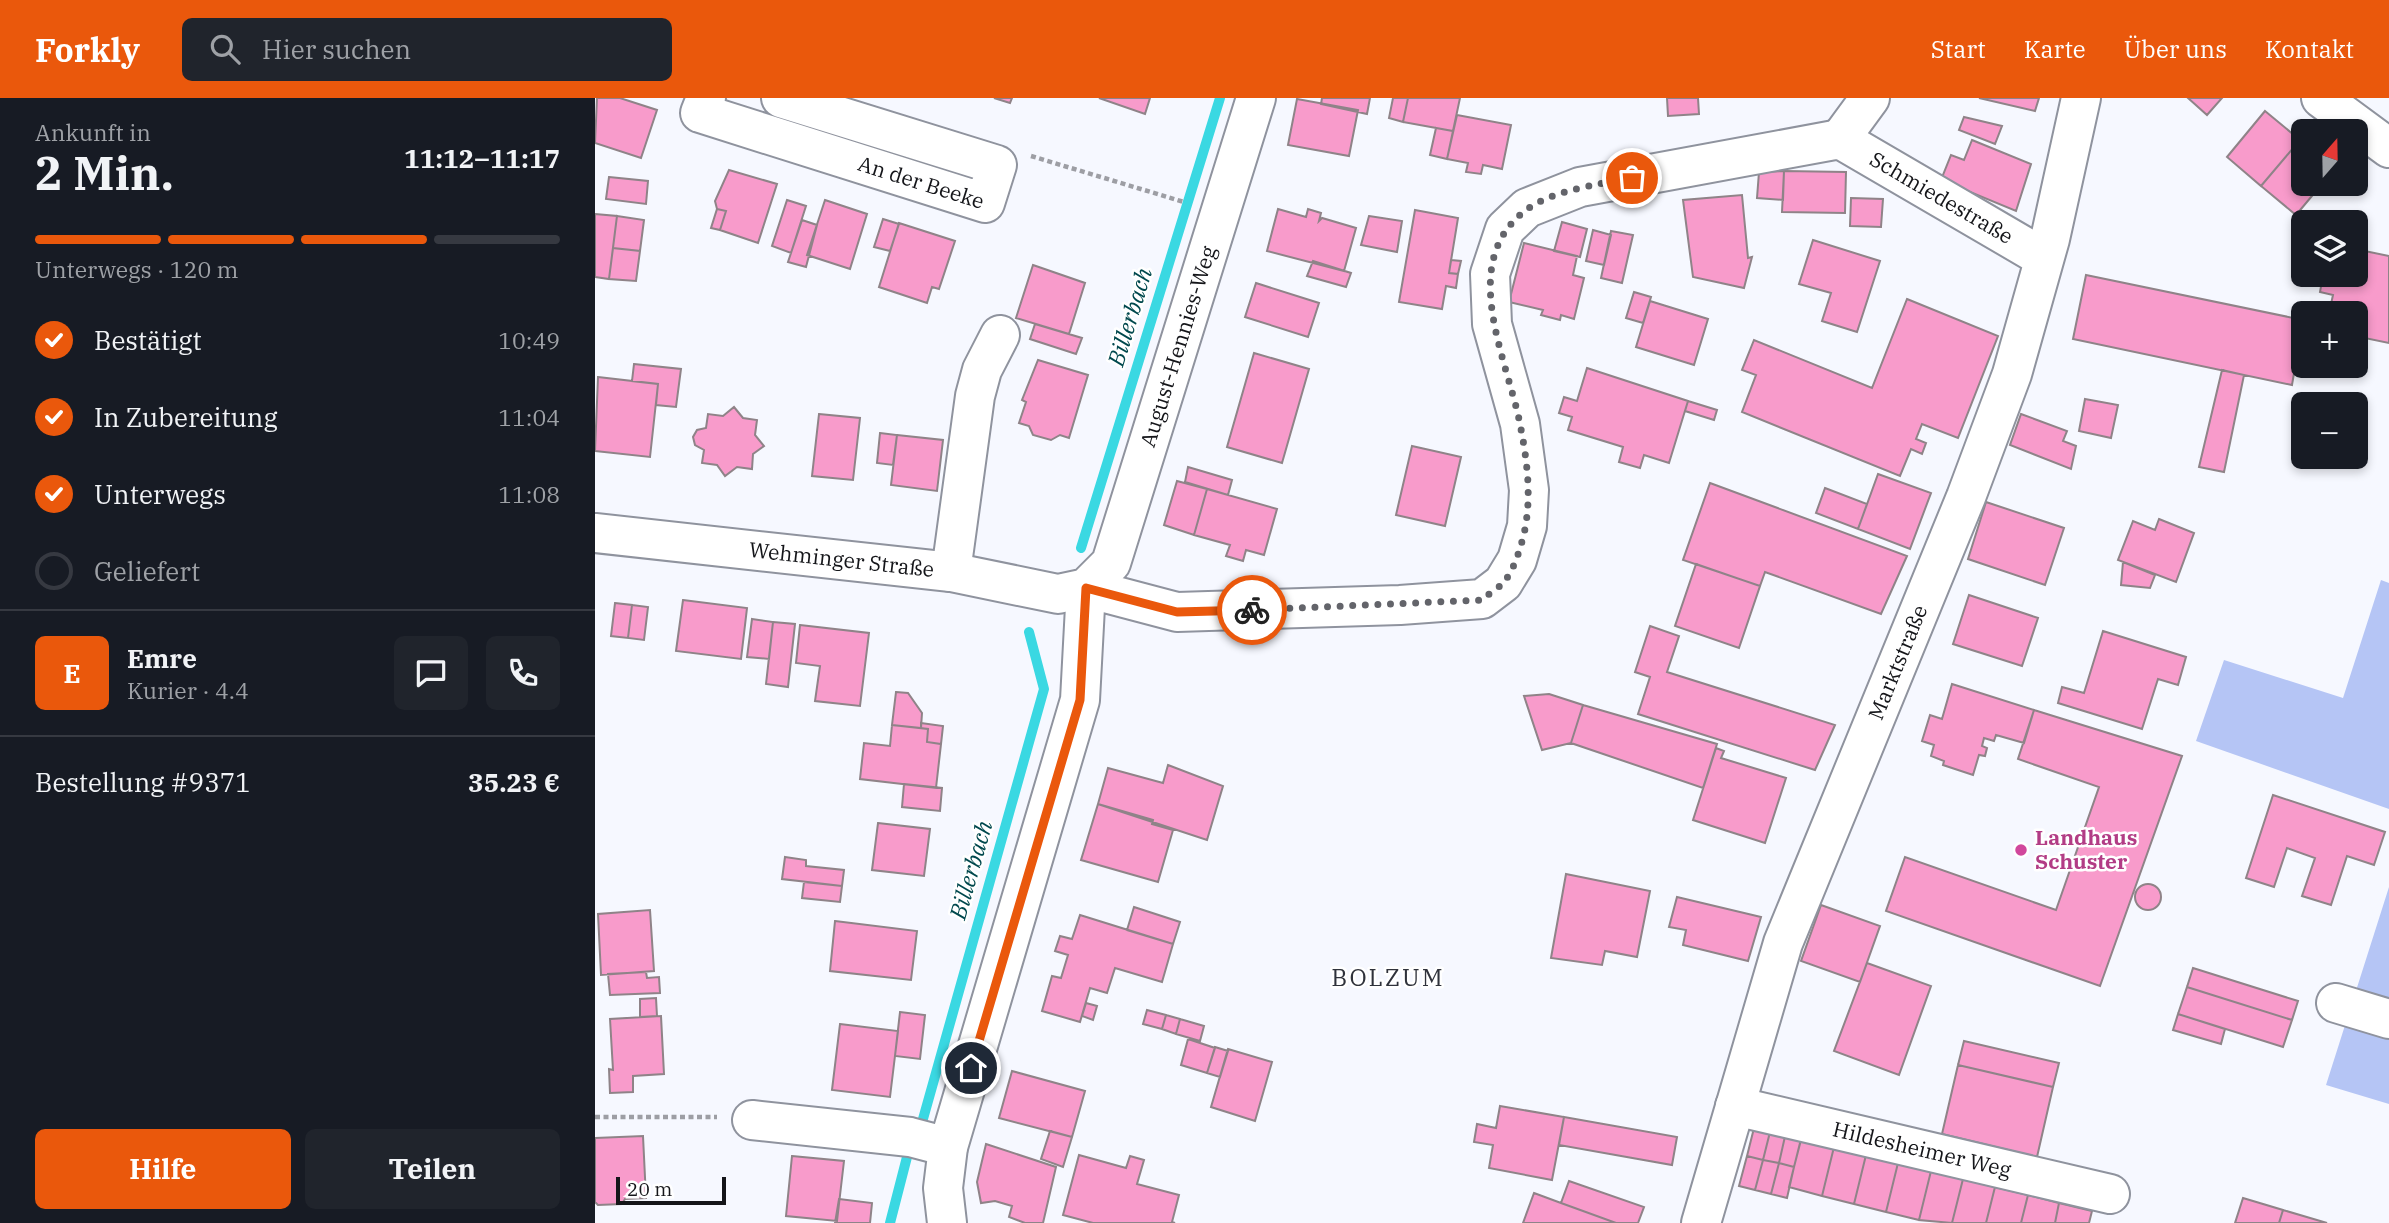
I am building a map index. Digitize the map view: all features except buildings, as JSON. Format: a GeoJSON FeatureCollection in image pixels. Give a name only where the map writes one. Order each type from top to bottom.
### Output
{"type":"FeatureCollection","features":[{"type":"Feature","properties":{"kind":"street","name":"An der Beeke"},"geometry":{"type":"LineString","coordinates":[[706,98],[700,113],[985,203],[997,165],[781,98]]}},
{"type":"Feature","properties":{"kind":"street","name":"August-Hennies-Weg"},"geometry":{"type":"LineString","coordinates":[[1086,588],[1111,564],[1255,98]]}},
{"type":"Feature","properties":{"kind":"street"},"geometry":{"type":"LineString","coordinates":[[947,1223],[943,1188],[948,1147],[1080,700],[1086,588],[1177,612],[1400,606],[1482,600],[1503,583],[1517,560],[1527,526],[1529,490],[1520,424],[1492,324],[1490,275],[1505,229],[1527,208],[1580,187],[1840,139],[1870,98]]}},
{"type":"Feature","properties":{"kind":"street","name":"Marktstraße"},"geometry":{"type":"LineString","coordinates":[[1701,1223],[1783,943],[1966,497],[2012,374],[2044,258],[2081,98]]}},
{"type":"Feature","properties":{"kind":"street"},"geometry":{"type":"LineString","coordinates":[[2321,98],[2389,148]]}},
{"type":"Feature","properties":{"kind":"street","name":"Schmiedestraße"},"geometry":{"type":"LineString","coordinates":[[1840,139],[2044,258]]}},
{"type":"Feature","properties":{"kind":"street"},"geometry":{"type":"LineString","coordinates":[[951,572],[975,396],[982,370],[1000,335]]}},
{"type":"Feature","properties":{"kind":"street","name":"Wehminger Straße"},"geometry":{"type":"LineString","coordinates":[[595,533],[951,572],[1058,594],[1086,588]]}},
{"type":"Feature","properties":{"kind":"street"},"geometry":{"type":"LineString","coordinates":[[2336,1003],[2389,1019]]}},
{"type":"Feature","properties":{"kind":"street","name":"Hildesheimer Weg"},"geometry":{"type":"LineString","coordinates":[[1735,1107],[2110,1194]]}},
{"type":"Feature","properties":{"kind":"street"},"geometry":{"type":"LineString","coordinates":[[752,1120],[910,1137],[948,1147]]}},
{"type":"Feature","properties":{"kind":"path"},"geometry":{"type":"LineString","coordinates":[[997,165],[1015,152],[1167,197]]}},
{"type":"Feature","properties":{"kind":"path"},"geometry":{"type":"LineString","coordinates":[[595,1117],[697,1115],[752,1120]]}},
{"type":"Feature","properties":{"kind":"shaded area"},"geometry":{"type":"Polygon","coordinates":[[[2381,580],[2389,583],[2389,809],[2196,741],[2224,660],[2343,698],[2381,580]]]}},
{"type":"Feature","properties":{"kind":"shaded area"},"geometry":{"type":"Polygon","coordinates":[[[2389,887],[2389,1104],[2326,1085],[2389,887]]]}},
{"type":"Feature","properties":{"kind":"waterway","name":"Billerbach"},"geometry":{"type":"LineString","coordinates":[[1081,548],[1220,98]]}},
{"type":"Feature","properties":{"kind":"waterway","name":"Billerbach"},"geometry":{"type":"LineString","coordinates":[[923,1119],[1044,689],[1029,632]]}},
{"type":"Feature","properties":{"kind":"waterway","name":"Billerbach"},"geometry":{"type":"LineString","coordinates":[[890,1223],[907,1157]]}},
{"type":"Feature","properties":{"kind":"way so far"},"geometry":{"type":"LineString","coordinates":[[1252,610],[1400,606],[1482,600],[1503,583],[1517,560],[1527,526],[1529,490],[1520,424],[1492,324],[1490,275],[1505,229],[1527,208],[1580,187],[1632,178]]}},
{"type":"Feature","properties":{"kind":"place","name":"Landhaus Schuster"},"geometry":{"type":"Point","coordinates":[2021,850]}},
{"type":"Feature","properties":{"kind":"district","name":"BOLZUM"},"geometry":{"type":"Point","coordinates":[1388,978]}},
{"type":"Feature","properties":{"kind":"route"},"geometry":{"type":"LineString","coordinates":[[971,1068],[1080,700],[1086,588],[1177,612],[1252,610]]}}]}
